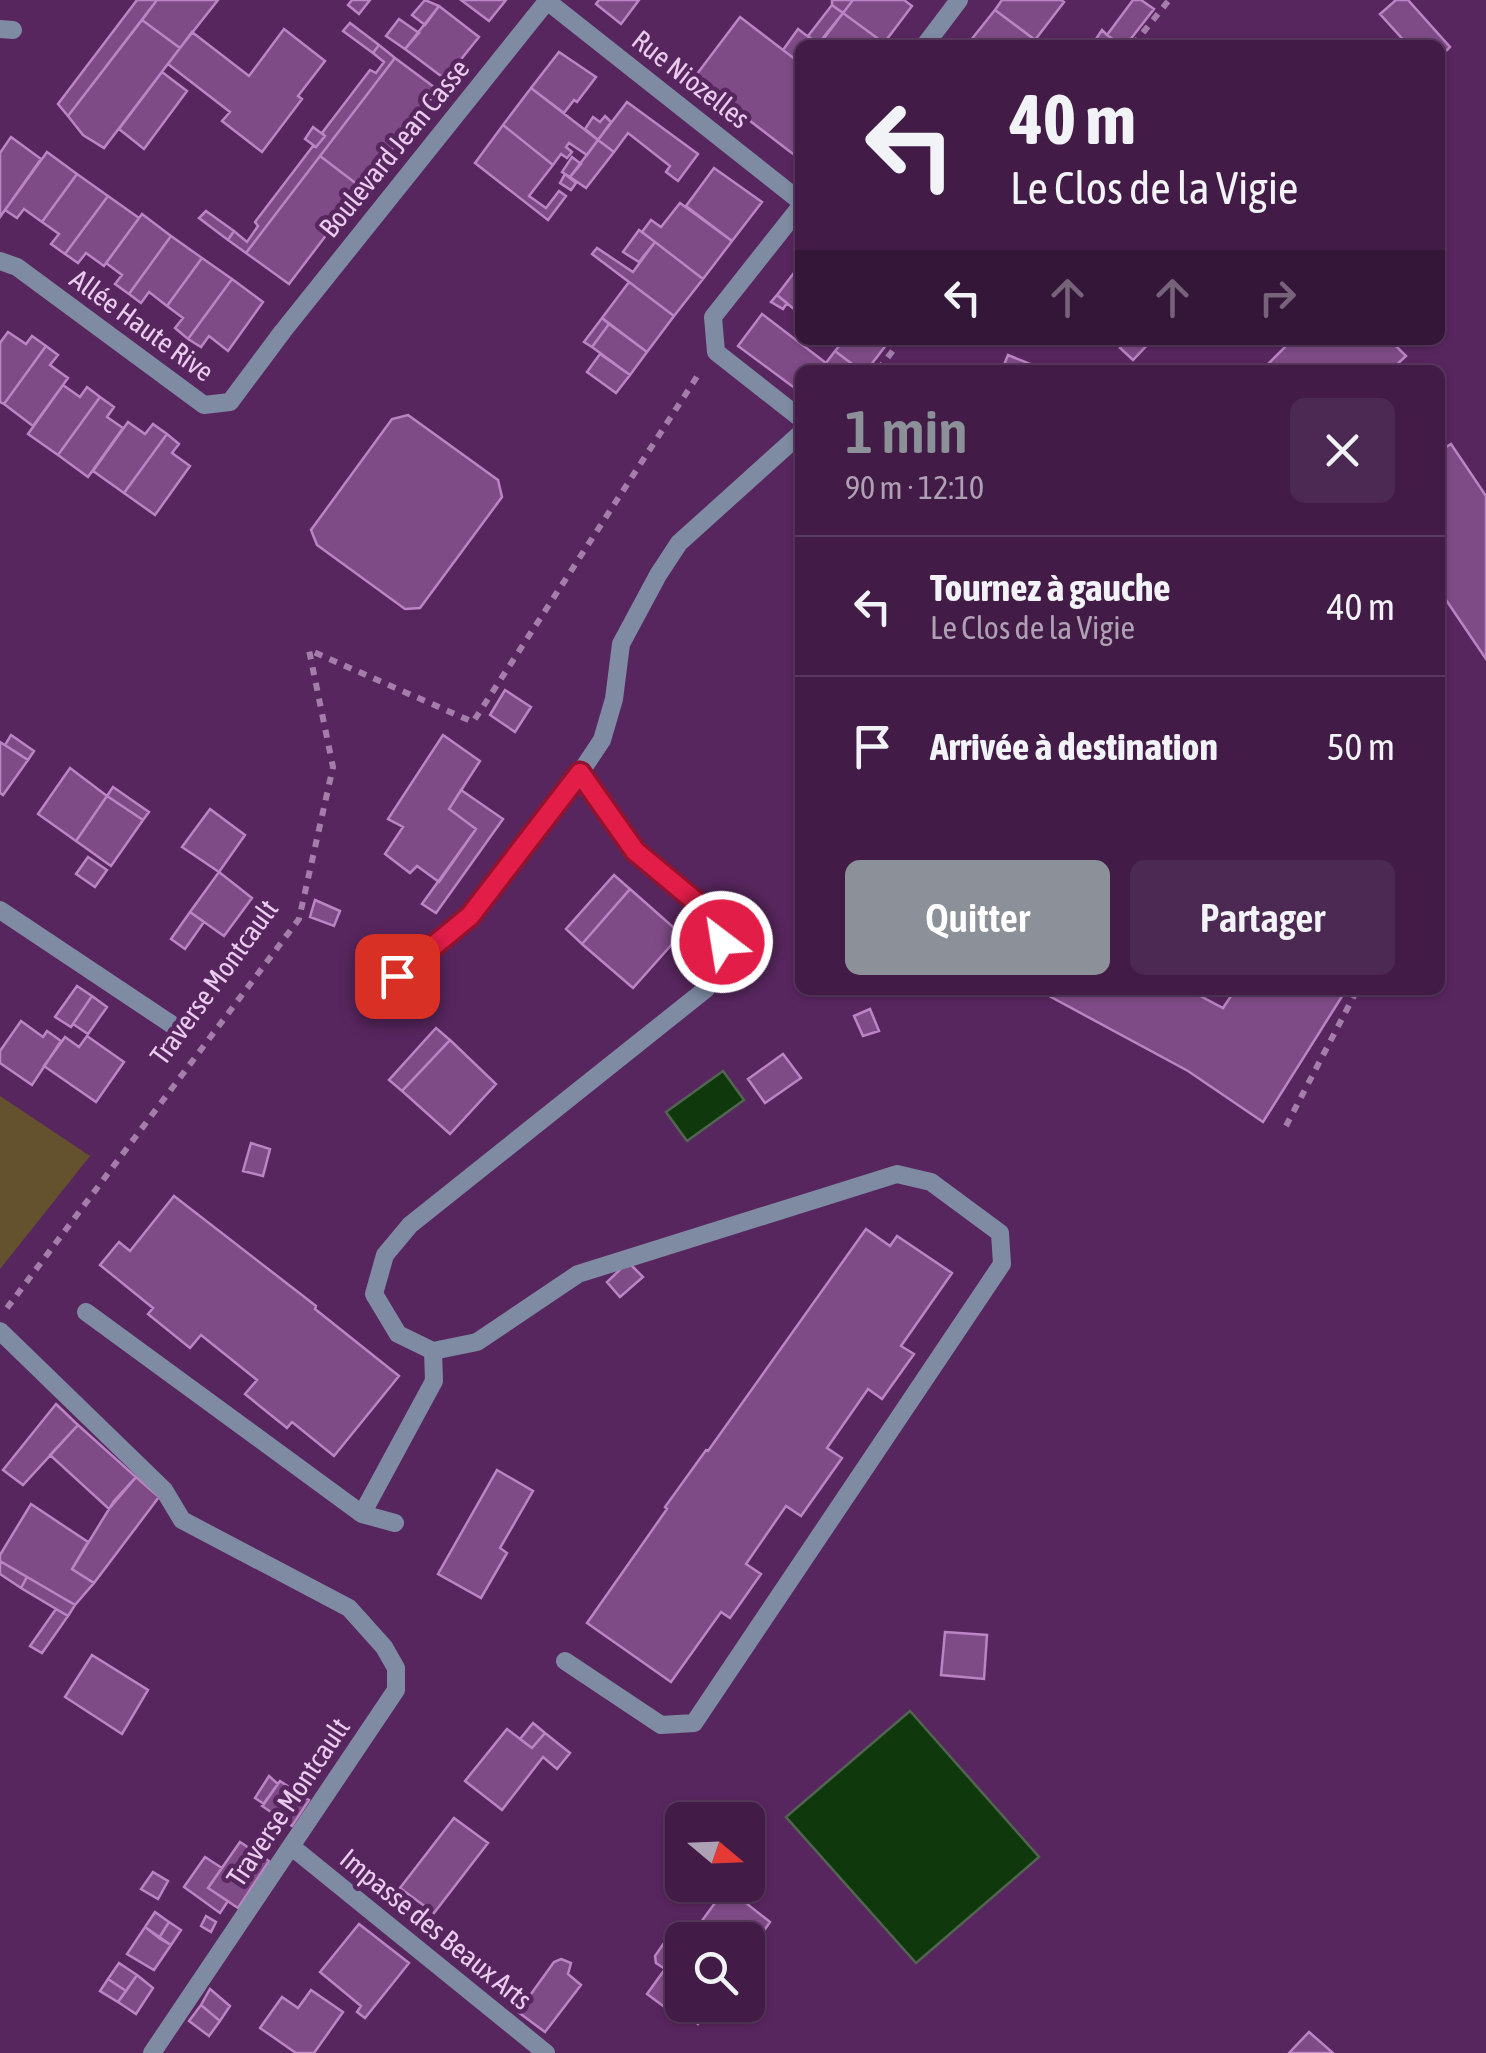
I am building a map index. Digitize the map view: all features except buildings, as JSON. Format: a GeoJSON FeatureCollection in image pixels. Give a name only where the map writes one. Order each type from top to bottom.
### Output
{"type":"FeatureCollection","features":[{"type":"Feature","properties":{"kind":"street","name":"Rue Niozelles"},"geometry":{"type":"LineString","coordinates":[[548,0],[795,200]]}},
{"type":"Feature","properties":{"kind":"street","name":"Boulevard Jean Casse"},"geometry":{"type":"LineString","coordinates":[[283,331],[548,0]]}},
{"type":"Feature","properties":{"kind":"street"},"geometry":{"type":"LineString","coordinates":[[929,40],[960,0]]}},
{"type":"Feature","properties":{"kind":"street"},"geometry":{"type":"LineString","coordinates":[[795,210],[713,317],[716,352],[795,414]]}},
{"type":"Feature","properties":{"kind":"street","name":"Allée Haute Rive"},"geometry":{"type":"LineString","coordinates":[[0,261],[17,267],[204,406],[230,402],[283,331]]}},
{"type":"Feature","properties":{"kind":"street"},"geometry":{"type":"LineString","coordinates":[[373,996],[470,916],[580,773],[602,740],[614,699],[621,644],[658,575],[679,544],[795,439]]}},
{"type":"Feature","properties":{"kind":"street"},"geometry":{"type":"LineString","coordinates":[[565,1661],[661,1726],[694,1723],[1002,1264],[1000,1233],[931,1182],[897,1174],[578,1274],[477,1342],[434,1352],[398,1334],[374,1294],[384,1255],[410,1225],[706,990],[716,970],[722,942],[713,916],[635,851],[580,773]]}},
{"type":"Feature","properties":{"kind":"street"},"geometry":{"type":"LineString","coordinates":[[0,910],[172,1024]]}},
{"type":"Feature","properties":{"kind":"street"},"geometry":{"type":"LineString","coordinates":[[86,1312],[362,1514],[395,1523]]}},
{"type":"Feature","properties":{"kind":"street","name":"Traverse Montcault"},"geometry":{"type":"LineString","coordinates":[[0,1331],[164,1490],[182,1520],[349,1608],[384,1647],[396,1668],[396,1690],[152,2053]]}},
{"type":"Feature","properties":{"kind":"street"},"geometry":{"type":"LineString","coordinates":[[362,1514],[434,1380],[434,1352]]}},
{"type":"Feature","properties":{"kind":"street","name":"Impasse des Beaux Arts"},"geometry":{"type":"LineString","coordinates":[[292,1848],[546,2053]]}},
{"type":"Feature","properties":{"kind":"path"},"geometry":{"type":"LineString","coordinates":[[1137,40],[1168,0]]}},
{"type":"Feature","properties":{"kind":"path"},"geometry":{"type":"LineString","coordinates":[[882,365],[897,345]]}},
{"type":"Feature","properties":{"kind":"path","name":"Traverse Montcault"},"geometry":{"type":"LineString","coordinates":[[0,1317],[298,919],[333,768],[309,650],[473,722],[716,352]]}},
{"type":"Feature","properties":{"kind":"path"},"geometry":{"type":"LineString","coordinates":[[1286,1126],[1354,995]]}},
{"type":"Feature","properties":{"kind":"shaded area"},"geometry":{"type":"Polygon","coordinates":[[[723,1071],[744,1100],[687,1141],[666,1112],[723,1071]]]}},
{"type":"Feature","properties":{"kind":"shaded area"},"geometry":{"type":"Polygon","coordinates":[[[0,1096],[90,1156],[0,1269],[0,1096]]]}},
{"type":"Feature","properties":{"kind":"shaded area"},"geometry":{"type":"Polygon","coordinates":[[[910,1711],[1039,1857],[916,1963],[786,1817],[910,1711]]]}},
{"type":"Feature","properties":{"kind":"route"},"geometry":{"type":"LineString","coordinates":[[397,976],[470,916],[580,773],[635,851],[713,916],[722,942]]}}]}
